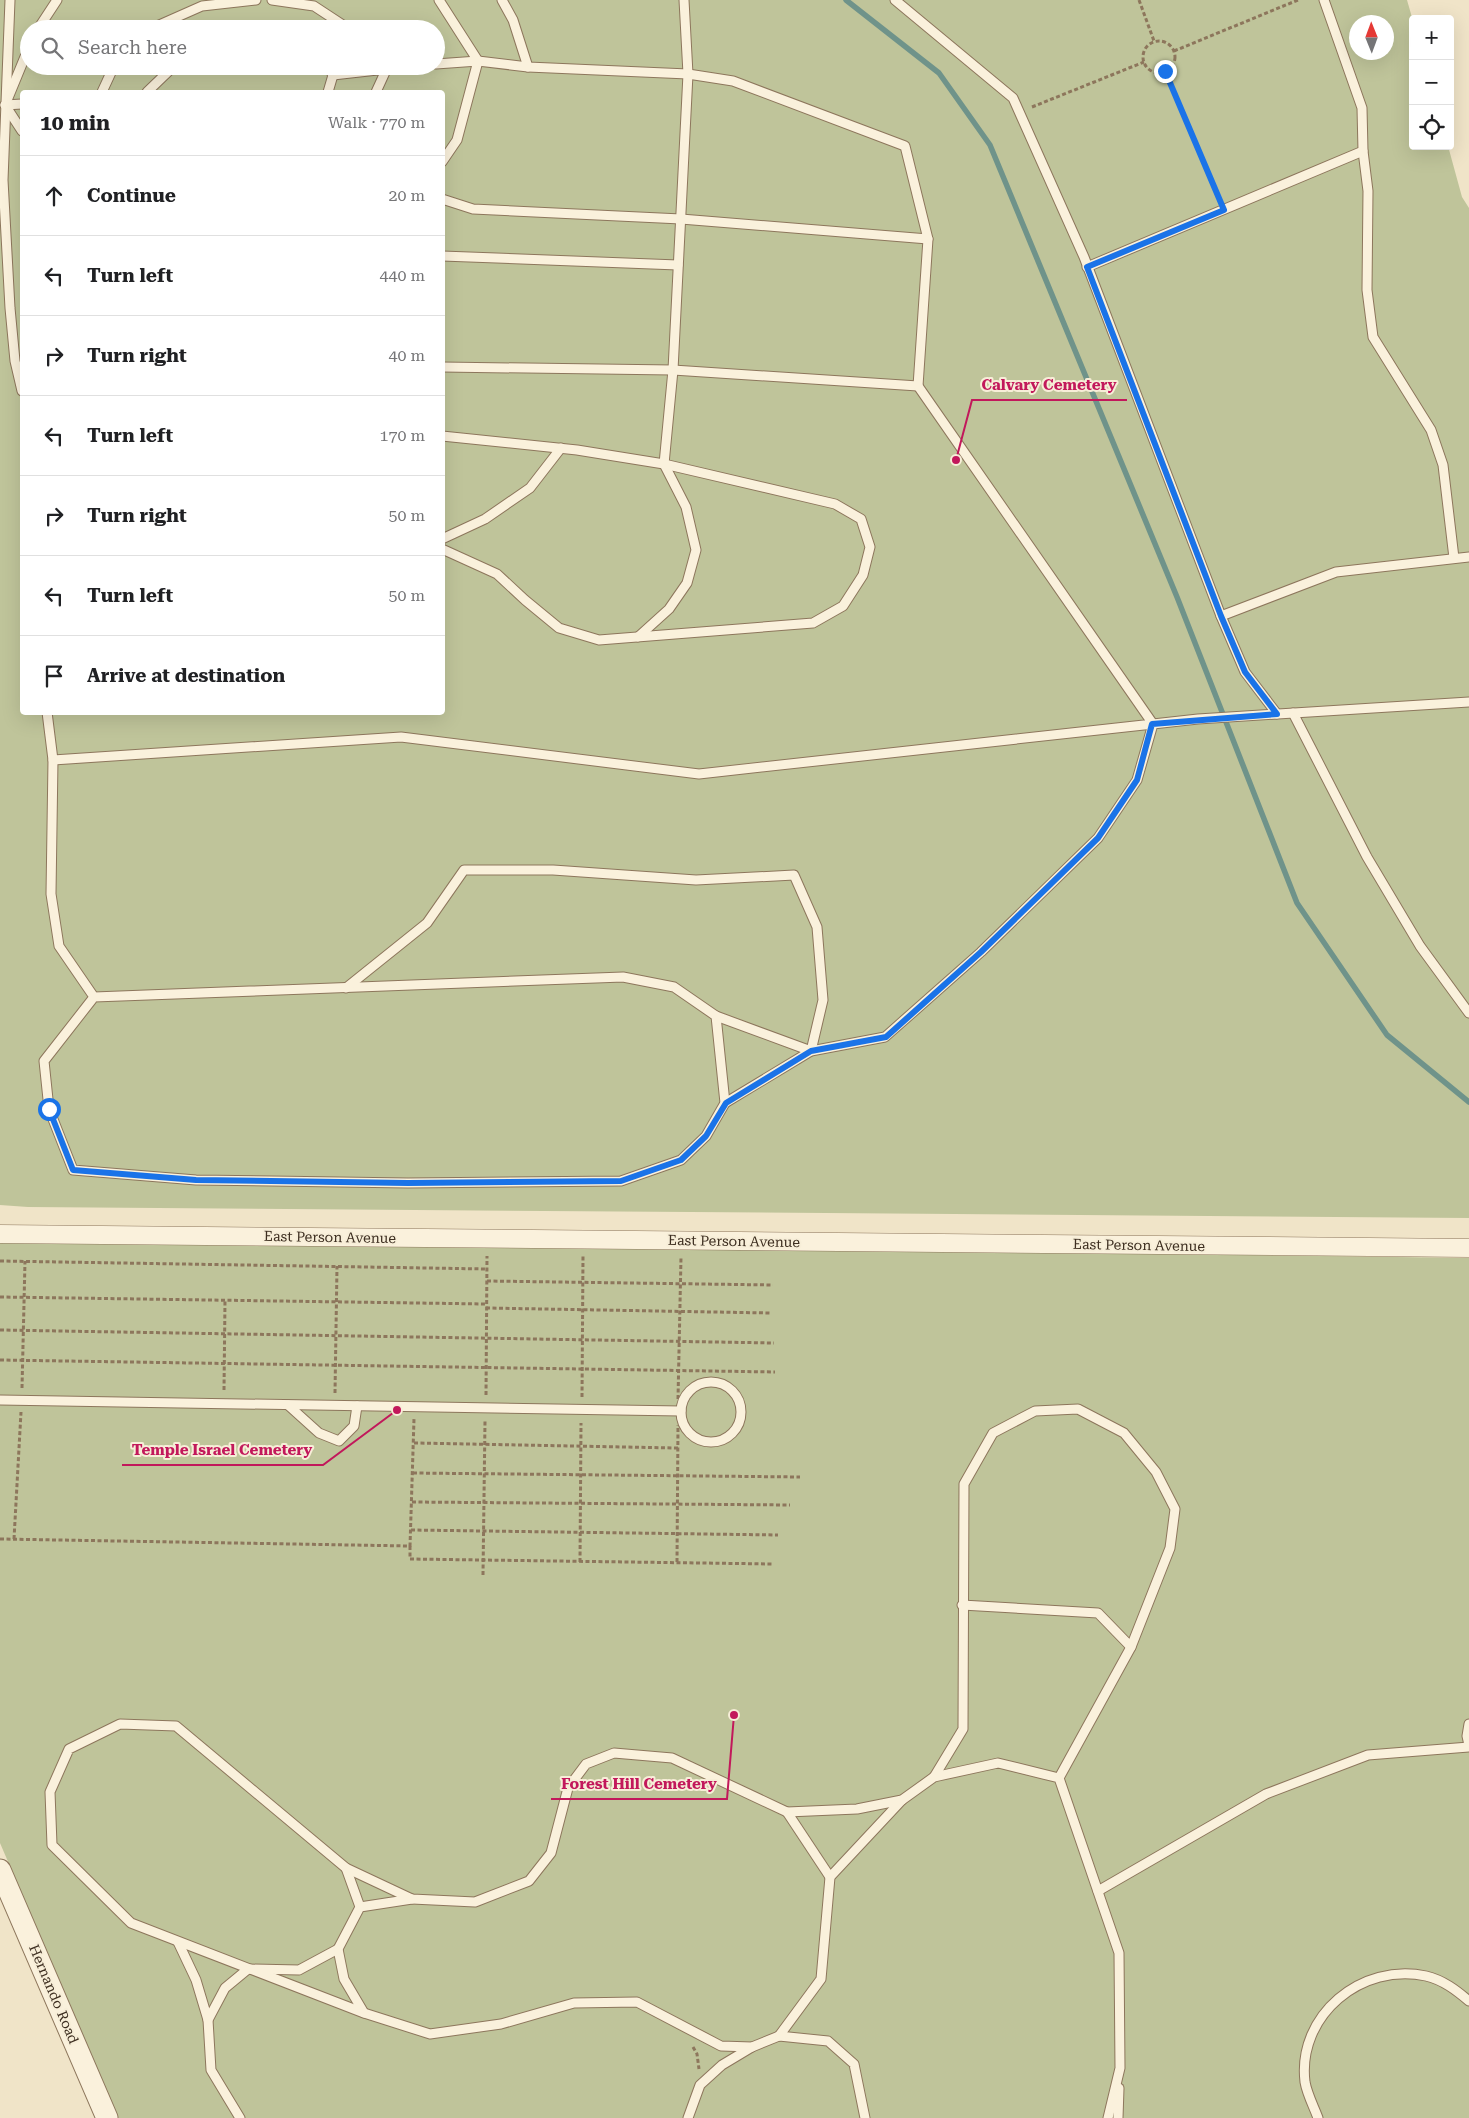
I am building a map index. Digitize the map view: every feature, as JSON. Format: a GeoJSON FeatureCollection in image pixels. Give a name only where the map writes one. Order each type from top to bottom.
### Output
{"type":"FeatureCollection","features":[{"type":"Feature","properties":{"kind":"street","name":"East Person Avenue"},"geometry":{"type":"LineString","coordinates":[[0,1234],[1469,1248]]}},
{"type":"Feature","properties":{"kind":"street","name":"Hernando Road"},"geometry":{"type":"LineString","coordinates":[[0,1870],[107,2118]]}},
{"type":"Feature","properties":{"kind":"lane"},"geometry":{"type":"LineString","coordinates":[[10,0],[3,180],[10,308],[19,361]]}},
{"type":"Feature","properties":{"kind":"lane"},"geometry":{"type":"LineString","coordinates":[[44,20],[57,0]]}},
{"type":"Feature","properties":{"kind":"lane"},"geometry":{"type":"LineString","coordinates":[[170,20],[202,6],[256,0]]}},
{"type":"Feature","properties":{"kind":"lane"},"geometry":{"type":"LineString","coordinates":[[272,0],[314,6],[335,20]]}},
{"type":"Feature","properties":{"kind":"lane"},"geometry":{"type":"LineString","coordinates":[[439,0],[478,61],[457,140],[445,158]]}},
{"type":"Feature","properties":{"kind":"lane"},"geometry":{"type":"LineString","coordinates":[[502,0],[513,20],[528,67]]}},
{"type":"Feature","properties":{"kind":"lane"},"geometry":{"type":"LineString","coordinates":[[638,637],[669,609],[687,583],[696,550],[686,508],[664,464],[673,370],[688,74],[684,0]]}},
{"type":"Feature","properties":{"kind":"lane"},"geometry":{"type":"LineString","coordinates":[[895,0],[1013,98],[1087,267],[1221,616],[1245,672],[1277,714]]}},
{"type":"Feature","properties":{"kind":"lane"},"geometry":{"type":"LineString","coordinates":[[1324,0],[1362,108],[1363,151],[1368,190],[1367,290],[1373,336],[1431,430],[1443,465],[1454,558]]}},
{"type":"Feature","properties":{"kind":"lane"},"geometry":{"type":"LineString","coordinates":[[445,63],[478,61],[528,67],[688,74],[733,80],[905,146],[928,239],[918,386],[1152,724],[1137,780],[1098,838],[981,952],[886,1037],[811,1051],[726,1103],[706,1136],[681,1160],[621,1181],[408,1183],[215,1180],[73,1170],[49,1109],[44,1061],[94,997],[623,977],[674,987],[716,1016],[811,1051]]}},
{"type":"Feature","properties":{"kind":"lane"},"geometry":{"type":"LineString","coordinates":[[5,105],[20,69]]}},
{"type":"Feature","properties":{"kind":"lane"},"geometry":{"type":"LineString","coordinates":[[103,90],[110,75]]}},
{"type":"Feature","properties":{"kind":"lane"},"geometry":{"type":"LineString","coordinates":[[149,90],[165,75]]}},
{"type":"Feature","properties":{"kind":"lane"},"geometry":{"type":"LineString","coordinates":[[329,90],[333,75]]}},
{"type":"Feature","properties":{"kind":"lane"},"geometry":{"type":"LineString","coordinates":[[377,90],[383,75]]}},
{"type":"Feature","properties":{"kind":"lane"},"geometry":{"type":"LineString","coordinates":[[5,105],[20,104]]}},
{"type":"Feature","properties":{"kind":"lane"},"geometry":{"type":"LineString","coordinates":[[5,105],[20,128]]}},
{"type":"Feature","properties":{"kind":"lane"},"geometry":{"type":"LineString","coordinates":[[1087,267],[1363,151]]}},
{"type":"Feature","properties":{"kind":"lane"},"geometry":{"type":"LineString","coordinates":[[445,199],[473,209],[681,218],[928,239]]}},
{"type":"Feature","properties":{"kind":"lane"},"geometry":{"type":"LineString","coordinates":[[445,256],[678,265]]}},
{"type":"Feature","properties":{"kind":"lane"},"geometry":{"type":"LineString","coordinates":[[445,367],[673,370],[918,386]]}},
{"type":"Feature","properties":{"kind":"lane"},"geometry":{"type":"LineString","coordinates":[[445,436],[561,448],[664,464],[835,504],[861,518],[870,546],[863,575],[843,606],[813,624],[599,640],[559,628],[497,574],[445,550]]}},
{"type":"Feature","properties":{"kind":"lane"},"geometry":{"type":"LineString","coordinates":[[445,538],[485,519],[530,488],[561,448]]}},
{"type":"Feature","properties":{"kind":"lane"},"geometry":{"type":"LineString","coordinates":[[1221,616],[1336,572],[1469,557]]}},
{"type":"Feature","properties":{"kind":"lane"},"geometry":{"type":"LineString","coordinates":[[53,760],[401,737],[699,774],[1198,719],[1469,702]]}},
{"type":"Feature","properties":{"kind":"lane"},"geometry":{"type":"LineString","coordinates":[[1293,713],[1367,857],[1420,946],[1469,1013]]}},
{"type":"Feature","properties":{"kind":"lane"},"geometry":{"type":"LineString","coordinates":[[47,715],[53,760],[51,894],[59,946],[94,997]]}},
{"type":"Feature","properties":{"kind":"lane"},"geometry":{"type":"LineString","coordinates":[[346,988],[427,923],[464,870],[553,870],[696,880],[794,875],[817,927],[823,1000],[811,1051]]}},
{"type":"Feature","properties":{"kind":"lane"},"geometry":{"type":"LineString","coordinates":[[716,1016],[726,1103]]}},
{"type":"Feature","properties":{"kind":"lane"},"geometry":{"type":"LineString","coordinates":[[706,1382],[716,1382],[734,1392],[739,1401],[741,1412],[737,1426],[731,1434],[723,1439],[712,1442],[695,1437],[682,1421],[680,1411],[688,1392],[706,1382]]}},
{"type":"Feature","properties":{"kind":"lane"},"geometry":{"type":"LineString","coordinates":[[0,1400],[680,1411]]}},
{"type":"Feature","properties":{"kind":"lane"},"geometry":{"type":"LineString","coordinates":[[288,1405],[319,1433],[339,1441],[354,1426],[357,1406]]}},
{"type":"Feature","properties":{"kind":"lane"},"geometry":{"type":"LineString","coordinates":[[779,2036],[821,1979],[830,1877],[902,1800],[934,1777],[963,1729],[962,1605],[964,1484],[993,1433],[1035,1411],[1078,1409],[1124,1434],[1156,1472],[1175,1508],[1170,1548],[1131,1647],[1059,1778],[1119,1953],[1120,2068],[1118,2118]]}},
{"type":"Feature","properties":{"kind":"lane"},"geometry":{"type":"LineString","coordinates":[[962,1605],[1098,1613],[1131,1647]]}},
{"type":"Feature","properties":{"kind":"lane"},"geometry":{"type":"LineString","coordinates":[[412,1899],[346,1868],[176,1726],[120,1724],[69,1749],[50,1792],[52,1845],[131,1923],[364,2014],[430,2034],[501,2024],[574,2003],[637,2002],[721,2046],[752,2047]]}},
{"type":"Feature","properties":{"kind":"lane"},"geometry":{"type":"LineString","coordinates":[[1098,1891],[1275,1790],[1368,1755],[1469,1746],[1467,1736],[1469,1724]]}},
{"type":"Feature","properties":{"kind":"lane"},"geometry":{"type":"LineString","coordinates":[[360,1907],[412,1899],[475,1902],[529,1881],[551,1853],[568,1788],[586,1764],[614,1753],[672,1758],[787,1812],[856,1810],[902,1800]]}},
{"type":"Feature","properties":{"kind":"lane"},"geometry":{"type":"LineString","coordinates":[[934,1777],[998,1763],[1059,1778]]}},
{"type":"Feature","properties":{"kind":"lane"},"geometry":{"type":"LineString","coordinates":[[787,1812],[830,1877]]}},
{"type":"Feature","properties":{"kind":"lane"},"geometry":{"type":"LineString","coordinates":[[208,2020],[225,1988],[248,1969],[298,1970],[338,1949],[360,1907],[346,1868]]}},
{"type":"Feature","properties":{"kind":"lane"},"geometry":{"type":"LineString","coordinates":[[178,1942],[196,1980],[208,2020],[211,2070],[240,2118]]}},
{"type":"Feature","properties":{"kind":"lane"},"geometry":{"type":"LineString","coordinates":[[338,1949],[344,1979],[364,2014]]}},
{"type":"Feature","properties":{"kind":"lane"},"geometry":{"type":"LineString","coordinates":[[1318,2118],[1305,2083],[1305,2060],[1315,2027],[1337,1999],[1366,1981],[1392,1974],[1426,1976],[1451,1986],[1469,2001]]}},
{"type":"Feature","properties":{"kind":"lane"},"geometry":{"type":"LineString","coordinates":[[688,2118],[700,2085],[722,2065],[752,2047],[779,2036],[828,2041],[854,2064],[865,2118]]}},
{"type":"Feature","properties":{"kind":"lane"},"geometry":{"type":"LineString","coordinates":[[1108,2118],[1120,2068]]}},
{"type":"Feature","properties":{"kind":"path"},"geometry":{"type":"LineString","coordinates":[[1139,0],[1154,42]]}},
{"type":"Feature","properties":{"kind":"path"},"geometry":{"type":"LineString","coordinates":[[1174,51],[1298,0]]}},
{"type":"Feature","properties":{"kind":"path"},"geometry":{"type":"LineString","coordinates":[[1154,42],[1165,42],[1174,51],[1175,61],[1165,71],[1156,72],[1150,69],[1144,62],[1145,50],[1154,42]]}},
{"type":"Feature","properties":{"kind":"path"},"geometry":{"type":"LineString","coordinates":[[1019,112],[1144,62]]}},
{"type":"Feature","properties":{"kind":"path"},"geometry":{"type":"LineString","coordinates":[[1165,71],[1224,210]]}},
{"type":"Feature","properties":{"kind":"path"},"geometry":{"type":"LineString","coordinates":[[483,1575],[487,1251]]}},
{"type":"Feature","properties":{"kind":"path"},"geometry":{"type":"LineString","coordinates":[[580,1562],[583,1253]]}},
{"type":"Feature","properties":{"kind":"path"},"geometry":{"type":"LineString","coordinates":[[677,1562],[682,1254]]}},
{"type":"Feature","properties":{"kind":"path"},"geometry":{"type":"LineString","coordinates":[[0,1261],[487,1269]]}},
{"type":"Feature","properties":{"kind":"path"},"geometry":{"type":"LineString","coordinates":[[335,1406],[337,1266]]}},
{"type":"Feature","properties":{"kind":"path"},"geometry":{"type":"LineString","coordinates":[[487,1280],[773,1284]]}},
{"type":"Feature","properties":{"kind":"path"},"geometry":{"type":"LineString","coordinates":[[0,1297],[336,1302],[583,1310],[771,1313]]}},
{"type":"Feature","properties":{"kind":"path"},"geometry":{"type":"LineString","coordinates":[[223,1404],[226,1300]]}},
{"type":"Feature","properties":{"kind":"path"},"geometry":{"type":"LineString","coordinates":[[0,1330],[225,1332],[774,1343]]}},
{"type":"Feature","properties":{"kind":"path"},"geometry":{"type":"LineString","coordinates":[[0,1360],[775,1372]]}},
{"type":"Feature","properties":{"kind":"path"},"geometry":{"type":"LineString","coordinates":[[415,1407],[410,1559],[773,1564]]}},
{"type":"Feature","properties":{"kind":"path"},"geometry":{"type":"LineString","coordinates":[[414,1443],[678,1448]]}},
{"type":"Feature","properties":{"kind":"path"},"geometry":{"type":"LineString","coordinates":[[412,1473],[800,1477]]}},
{"type":"Feature","properties":{"kind":"path"},"geometry":{"type":"LineString","coordinates":[[412,1502],[790,1505]]}},
{"type":"Feature","properties":{"kind":"path"},"geometry":{"type":"LineString","coordinates":[[411,1530],[778,1535]]}},
{"type":"Feature","properties":{"kind":"path"},"geometry":{"type":"LineString","coordinates":[[0,1538],[410,1546]]}},
{"type":"Feature","properties":{"kind":"path"},"geometry":{"type":"LineString","coordinates":[[680,2023],[697,2054],[700,2085]]}},
{"type":"Feature","properties":{"kind":"green space"},"geometry":{"type":"Polygon","coordinates":[[[0,0],[1407,0],[1411,15],[1409,15],[1409,150],[1449,150],[1462,197],[1469,208],[1469,1218],[28,1207],[0,1205],[0,0]]]}},
{"type":"Feature","properties":{"kind":"green space"},"geometry":{"type":"Polygon","coordinates":[[[0,1234],[799,1249],[1469,1258],[1469,2118],[118,2118],[0,1843],[0,1234]]]}},
{"type":"Feature","properties":{"kind":"waterway"},"geometry":{"type":"LineString","coordinates":[[846,0],[939,73],[990,145],[1177,597],[1297,903],[1387,1035],[1469,1102]]}},
{"type":"Feature","properties":{"kind":"place","name":"Calvary Cemetery"},"geometry":{"type":"Point","coordinates":[956,460]}},
{"type":"Feature","properties":{"kind":"place","name":"Temple Israel Cemetery"},"geometry":{"type":"Point","coordinates":[397,1410]}},
{"type":"Feature","properties":{"kind":"place","name":"Forest Hill Cemetery"},"geometry":{"type":"Point","coordinates":[734,1715]}},
{"type":"Feature","properties":{"kind":"route"},"geometry":{"type":"LineString","coordinates":[[49,1109],[73,1170],[196,1180],[408,1183],[621,1181],[681,1160],[706,1136],[726,1103],[811,1051],[886,1037],[981,952],[1098,838],[1137,780],[1152,724],[1277,714],[1245,672],[1221,616],[1087,267],[1224,210],[1165,71]]}}]}
